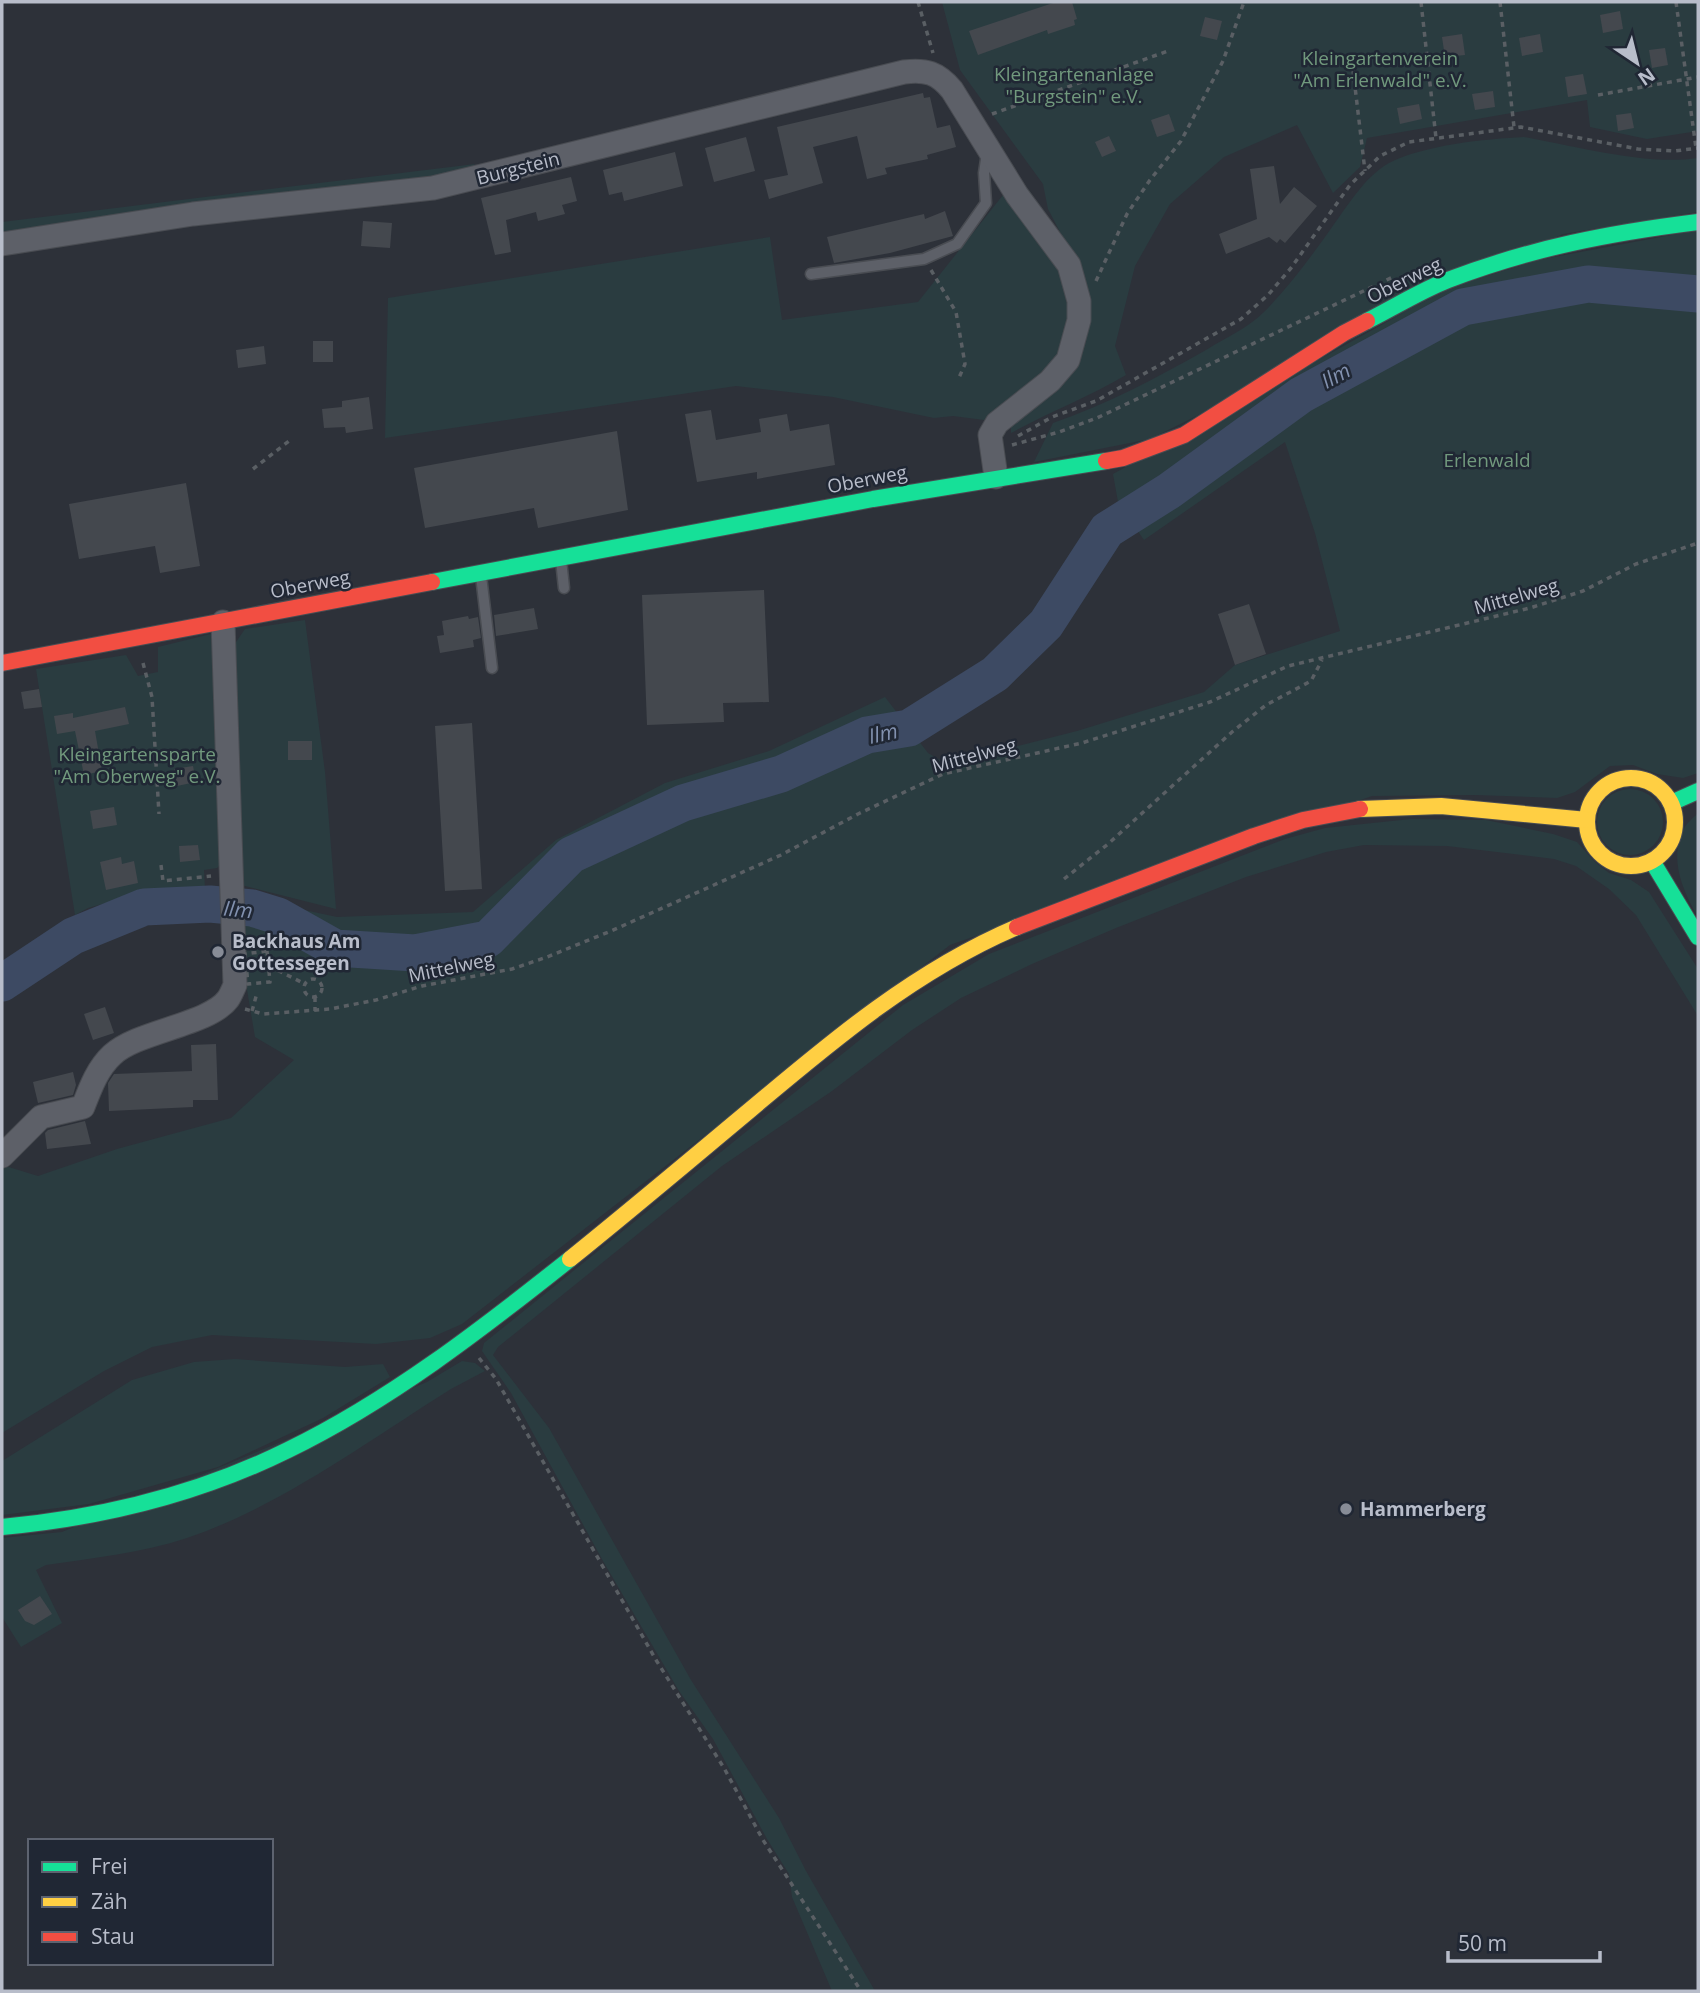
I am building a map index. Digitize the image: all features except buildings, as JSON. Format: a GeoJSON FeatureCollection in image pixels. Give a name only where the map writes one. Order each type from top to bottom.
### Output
{"type":"FeatureCollection","features":[{"type":"Feature","properties":{"kind":"main road","name":"Oberweg"},"geometry":{"type":"LineString","coordinates":[[2,663],[996,477],[1102,468],[1184,435],[1345,333],[1446,281],[1540,249],[1623,231],[1698,222]]}},
{"type":"Feature","properties":{"kind":"main road"},"geometry":{"type":"LineString","coordinates":[[1621,779],[1649,781],[1657,786],[1671,803],[1675,822],[1671,839],[1664,851],[1652,861],[1631,866],[1611,861],[1599,853],[1591,842],[1587,820],[1591,803],[1598,792],[1608,784],[1621,779]]}},
{"type":"Feature","properties":{"kind":"main road"},"geometry":{"type":"LineString","coordinates":[[1671,803],[1698,791]]}},
{"type":"Feature","properties":{"kind":"main road"},"geometry":{"type":"LineString","coordinates":[[2,1527],[32,1525],[109,1512],[160,1500],[274,1458],[368,1405],[466,1340],[543,1281],[866,1017],[927,974],[975,946],[1188,861],[1314,818],[1352,811],[1467,807],[1533,817],[1587,820]]}},
{"type":"Feature","properties":{"kind":"main road"},"geometry":{"type":"LineString","coordinates":[[1652,861],[1698,937]]}},
{"type":"Feature","properties":{"kind":"street","name":"Burgstein"},"geometry":{"type":"LineString","coordinates":[[2,244],[193,214],[433,188],[904,72],[932,72]]}},
{"type":"Feature","properties":{"kind":"street"},"geometry":{"type":"LineString","coordinates":[[932,72],[943,79],[952,90],[1017,195],[1069,265],[1079,301],[1079,320],[1068,360],[1050,381],[996,423],[990,435],[990,450],[996,477]]}},
{"type":"Feature","properties":{"kind":"street"},"geometry":{"type":"LineString","coordinates":[[2,1156],[41,1118],[83,1107],[102,1067],[113,1054],[127,1045],[215,1011],[228,1000],[236,985],[223,622]]}},
{"type":"Feature","properties":{"kind":"lane"},"geometry":{"type":"LineString","coordinates":[[811,274],[924,259],[957,244],[986,203],[984,173],[988,150]]}},
{"type":"Feature","properties":{"kind":"lane"},"geometry":{"type":"LineString","coordinates":[[561,558],[564,588]]}},
{"type":"Feature","properties":{"kind":"lane"},"geometry":{"type":"LineString","coordinates":[[481,573],[492,668]]}},
{"type":"Feature","properties":{"kind":"path"},"geometry":{"type":"LineString","coordinates":[[918,2],[935,59],[932,72]]}},
{"type":"Feature","properties":{"kind":"path"},"geometry":{"type":"LineString","coordinates":[[1079,301],[1094,286],[1127,214],[1181,141],[1223,61],[1244,2]]}},
{"type":"Feature","properties":{"kind":"path"},"geometry":{"type":"LineString","coordinates":[[1421,2],[1436,138]]}},
{"type":"Feature","properties":{"kind":"path"},"geometry":{"type":"LineString","coordinates":[[1500,2],[1514,127]]}},
{"type":"Feature","properties":{"kind":"path"},"geometry":{"type":"LineString","coordinates":[[990,450],[1052,417],[1096,401],[1241,318],[1268,295],[1291,268],[1350,184],[1381,156],[1409,142],[1521,127],[1638,149],[1675,151],[1697,148],[1676,2]]}},
{"type":"Feature","properties":{"kind":"path"},"geometry":{"type":"LineString","coordinates":[[972,122],[1168,51]]}},
{"type":"Feature","properties":{"kind":"path"},"geometry":{"type":"LineString","coordinates":[[1353,70],[1365,171]]}},
{"type":"Feature","properties":{"kind":"path"},"geometry":{"type":"LineString","coordinates":[[1598,95],[1698,77]]}},
{"type":"Feature","properties":{"kind":"path"},"geometry":{"type":"LineString","coordinates":[[924,259],[956,312],[965,364],[958,380]]}},
{"type":"Feature","properties":{"kind":"path"},"geometry":{"type":"LineString","coordinates":[[253,469],[289,441]]}},
{"type":"Feature","properties":{"kind":"path","name":"Mittelweg"},"geometry":{"type":"LineString","coordinates":[[228,1000],[262,1014],[315,1011],[376,1000],[422,986],[512,969],[547,957],[781,855],[858,814],[943,774],[1082,743],[1210,702],[1288,666],[1530,608],[1583,591],[1636,564],[1698,543]]}},
{"type":"Feature","properties":{"kind":"path"},"geometry":{"type":"LineString","coordinates":[[135,638],[152,698],[159,814]]}},
{"type":"Feature","properties":{"kind":"path"},"geometry":{"type":"LineString","coordinates":[[1057,885],[1108,844],[1231,732],[1266,705],[1311,681],[1323,658]]}},
{"type":"Feature","properties":{"kind":"path"},"geometry":{"type":"LineString","coordinates":[[161,866],[163,881],[232,880]]}},
{"type":"Feature","properties":{"kind":"path"},"geometry":{"type":"LineString","coordinates":[[268,965],[305,984]]}},
{"type":"Feature","properties":{"kind":"path"},"geometry":{"type":"LineString","coordinates":[[305,984],[312,979],[320,982],[322,991],[315,997],[315,1011]]}},
{"type":"Feature","properties":{"kind":"path"},"geometry":{"type":"LineString","coordinates":[[252,1011],[257,983]]}},
{"type":"Feature","properties":{"kind":"path"},"geometry":{"type":"LineString","coordinates":[[305,984],[307,994],[315,997]]}},
{"type":"Feature","properties":{"kind":"path"},"geometry":{"type":"LineString","coordinates":[[466,1340],[496,1379],[656,1660],[724,1768],[763,1840],[861,1991]]}},
{"type":"Feature","properties":{"kind":"green space"},"geometry":{"type":"Polygon","coordinates":[[[942,2],[1698,2],[1698,131],[1647,139],[1590,127],[1587,100],[1367,138],[1360,167],[1333,193],[1297,125],[1224,157],[1170,204],[1135,266],[1115,346],[1126,375],[1011,433],[1011,422],[1073,367],[1086,342],[1087,301],[1079,268],[1048,209],[1043,184],[960,70],[942,2]]]}},
{"type":"Feature","properties":{"kind":"green space"},"geometry":{"type":"Polygon","coordinates":[[[1524,137],[1634,157],[1678,160],[1698,158],[1698,212],[1563,234],[1150,439],[1034,462],[1053,423],[1093,408],[1150,380],[1258,318],[1290,283],[1356,193],[1389,163],[1437,147],[1524,137]]]}},
{"type":"Feature","properties":{"kind":"green space"},"geometry":{"type":"Polygon","coordinates":[[[475,164],[463,177],[2,236],[2,222],[475,164]]]}},
{"type":"Feature","properties":{"kind":"green space"},"geometry":{"type":"Polygon","coordinates":[[[1007,190],[1066,280],[1070,338],[1052,370],[984,420],[953,416],[934,418],[833,397],[736,386],[385,438],[388,298],[770,237],[782,320],[918,302],[1007,190]]]}},
{"type":"Feature","properties":{"kind":"green space","name":"Erlenwald"},"geometry":{"type":"Polygon","coordinates":[[[1698,230],[1698,773],[1683,778],[1657,774],[1633,765],[1610,766],[1575,792],[1557,798],[1476,795],[1372,796],[950,945],[462,1324],[430,1338],[376,1344],[212,1335],[152,1347],[104,1371],[2,1433],[2,1165],[38,1176],[117,1149],[231,1118],[294,1060],[255,1037],[241,954],[241,916],[247,918],[244,897],[337,917],[473,912],[556,840],[665,783],[769,751],[885,697],[928,753],[947,764],[1077,731],[1204,692],[1235,665],[1340,631],[1315,533],[1285,442],[1144,540],[1118,502],[1113,474],[1448,288],[1538,260],[1698,230]]]}},
{"type":"Feature","properties":{"kind":"green space"},"geometry":{"type":"Polygon","coordinates":[[[305,620],[325,772],[336,909],[241,885],[232,648],[245,629],[305,620]]]}},
{"type":"Feature","properties":{"kind":"green space","name":"Kleingartensparte \"Am Oberweg\" e.V."},"geometry":{"type":"Polygon","coordinates":[[[211,634],[217,641],[222,863],[217,868],[204,870],[205,889],[156,889],[88,908],[75,915],[36,669],[126,655],[138,676],[158,672],[158,647],[211,634]]]}},
{"type":"Feature","properties":{"kind":"green space"},"geometry":{"type":"Polygon","coordinates":[[[1630,789],[1643,791],[1658,804],[1663,822],[1661,835],[1648,850],[1630,855],[1617,853],[1602,840],[1597,822],[1599,809],[1612,794],[1630,789]]]}},
{"type":"Feature","properties":{"kind":"green space"},"geometry":{"type":"Polygon","coordinates":[[[1698,813],[1698,917],[1683,886],[1677,853],[1683,830],[1698,813]]]}},
{"type":"Feature","properties":{"kind":"green space"},"geometry":{"type":"Polygon","coordinates":[[[1411,819],[1486,820],[1553,834],[1577,842],[1609,873],[1631,880],[1649,892],[1698,969],[1698,1016],[1636,915],[1609,889],[1576,866],[1554,859],[1447,846],[1364,845],[1326,852],[1246,877],[1116,928],[961,998],[722,1166],[498,1347],[493,1355],[549,1428],[691,1680],[779,1818],[806,1871],[875,1991],[832,1991],[792,1897],[789,1874],[713,1739],[679,1691],[603,1561],[511,1393],[482,1351],[484,1343],[903,1005],[989,954],[1285,839],[1325,828],[1411,819]]]}},
{"type":"Feature","properties":{"kind":"green space"},"geometry":{"type":"Polygon","coordinates":[[[235,1359],[345,1367],[383,1364],[390,1377],[323,1418],[218,1467],[89,1504],[2,1515],[2,1461],[132,1380],[194,1362],[235,1359]]]}},
{"type":"Feature","properties":{"kind":"green space"},"geometry":{"type":"Polygon","coordinates":[[[462,1361],[475,1363],[485,1371],[451,1389],[290,1491],[256,1509],[222,1525],[153,1548],[46,1565],[36,1570],[62,1623],[21,1647],[2,1617],[2,1538],[62,1532],[427,1382],[462,1361]]]}},
{"type":"Feature","properties":{"kind":"waterway","name":"Ilm"},"geometry":{"type":"LineString","coordinates":[[2,983],[73,936],[144,907],[210,904],[252,908],[278,916],[335,948],[415,953],[488,939],[571,855],[683,803],[781,774],[867,735],[909,728],[995,674],[1046,624],[1107,530],[1169,491],[1301,395],[1463,307],[1588,284],[1698,294]]}},
{"type":"Feature","properties":{"kind":"traffic: fast"},"geometry":{"type":"LineString","coordinates":[[1367,321],[1438,284],[1510,259],[1602,237],[1698,222]]}},
{"type":"Feature","properties":{"kind":"traffic: fast"},"geometry":{"type":"LineString","coordinates":[[432,582],[873,499],[1106,461]]}},
{"type":"Feature","properties":{"kind":"traffic: fast"},"geometry":{"type":"LineString","coordinates":[[1671,803],[1698,791]]}},
{"type":"Feature","properties":{"kind":"traffic: fast"},"geometry":{"type":"LineString","coordinates":[[1652,861],[1698,937]]}},
{"type":"Feature","properties":{"kind":"traffic: fast"},"geometry":{"type":"LineString","coordinates":[[2,1527],[76,1517],[149,1502],[220,1479],[288,1450],[326,1431],[434,1362],[570,1259]]}},
{"type":"Feature","properties":{"kind":"traffic: slow"},"geometry":{"type":"LineString","coordinates":[[1631,778],[1648,781],[1662,791],[1672,805],[1675,822],[1672,839],[1662,853],[1648,863],[1631,866],[1614,863],[1600,853],[1590,839],[1587,822],[1590,805],[1600,791],[1614,781],[1631,778]]}},
{"type":"Feature","properties":{"kind":"traffic: slow"},"geometry":{"type":"LineString","coordinates":[[1360,809],[1441,806],[1587,820]]}},
{"type":"Feature","properties":{"kind":"traffic: slow"},"geometry":{"type":"LineString","coordinates":[[570,1259],[877,1008],[944,964],[1017,927]]}},
{"type":"Feature","properties":{"kind":"traffic: jam"},"geometry":{"type":"LineString","coordinates":[[1106,461],[1123,458],[1184,435],[1367,321]]}},
{"type":"Feature","properties":{"kind":"traffic: jam"},"geometry":{"type":"LineString","coordinates":[[2,663],[432,582]]}},
{"type":"Feature","properties":{"kind":"traffic: jam"},"geometry":{"type":"LineString","coordinates":[[1017,927],[1254,836],[1303,820],[1360,809]]}},
{"type":"Feature","properties":{"kind":"place","name":"Backhaus Am Gottessegen"},"geometry":{"type":"Point","coordinates":[218,952]}},
{"type":"Feature","properties":{"kind":"place","name":"Hammerberg"},"geometry":{"type":"Point","coordinates":[1346,1509]}},
{"type":"Feature","properties":{"kind":"park label","name":"Kleingartenverein \"Am Erlenwald\" e.V."},"geometry":{"type":"Point","coordinates":[1380,69]}},
{"type":"Feature","properties":{"kind":"park label","name":"Kleingartenanlage \"Burgstein\" e.V."},"geometry":{"type":"Point","coordinates":[1074,85]}}]}
